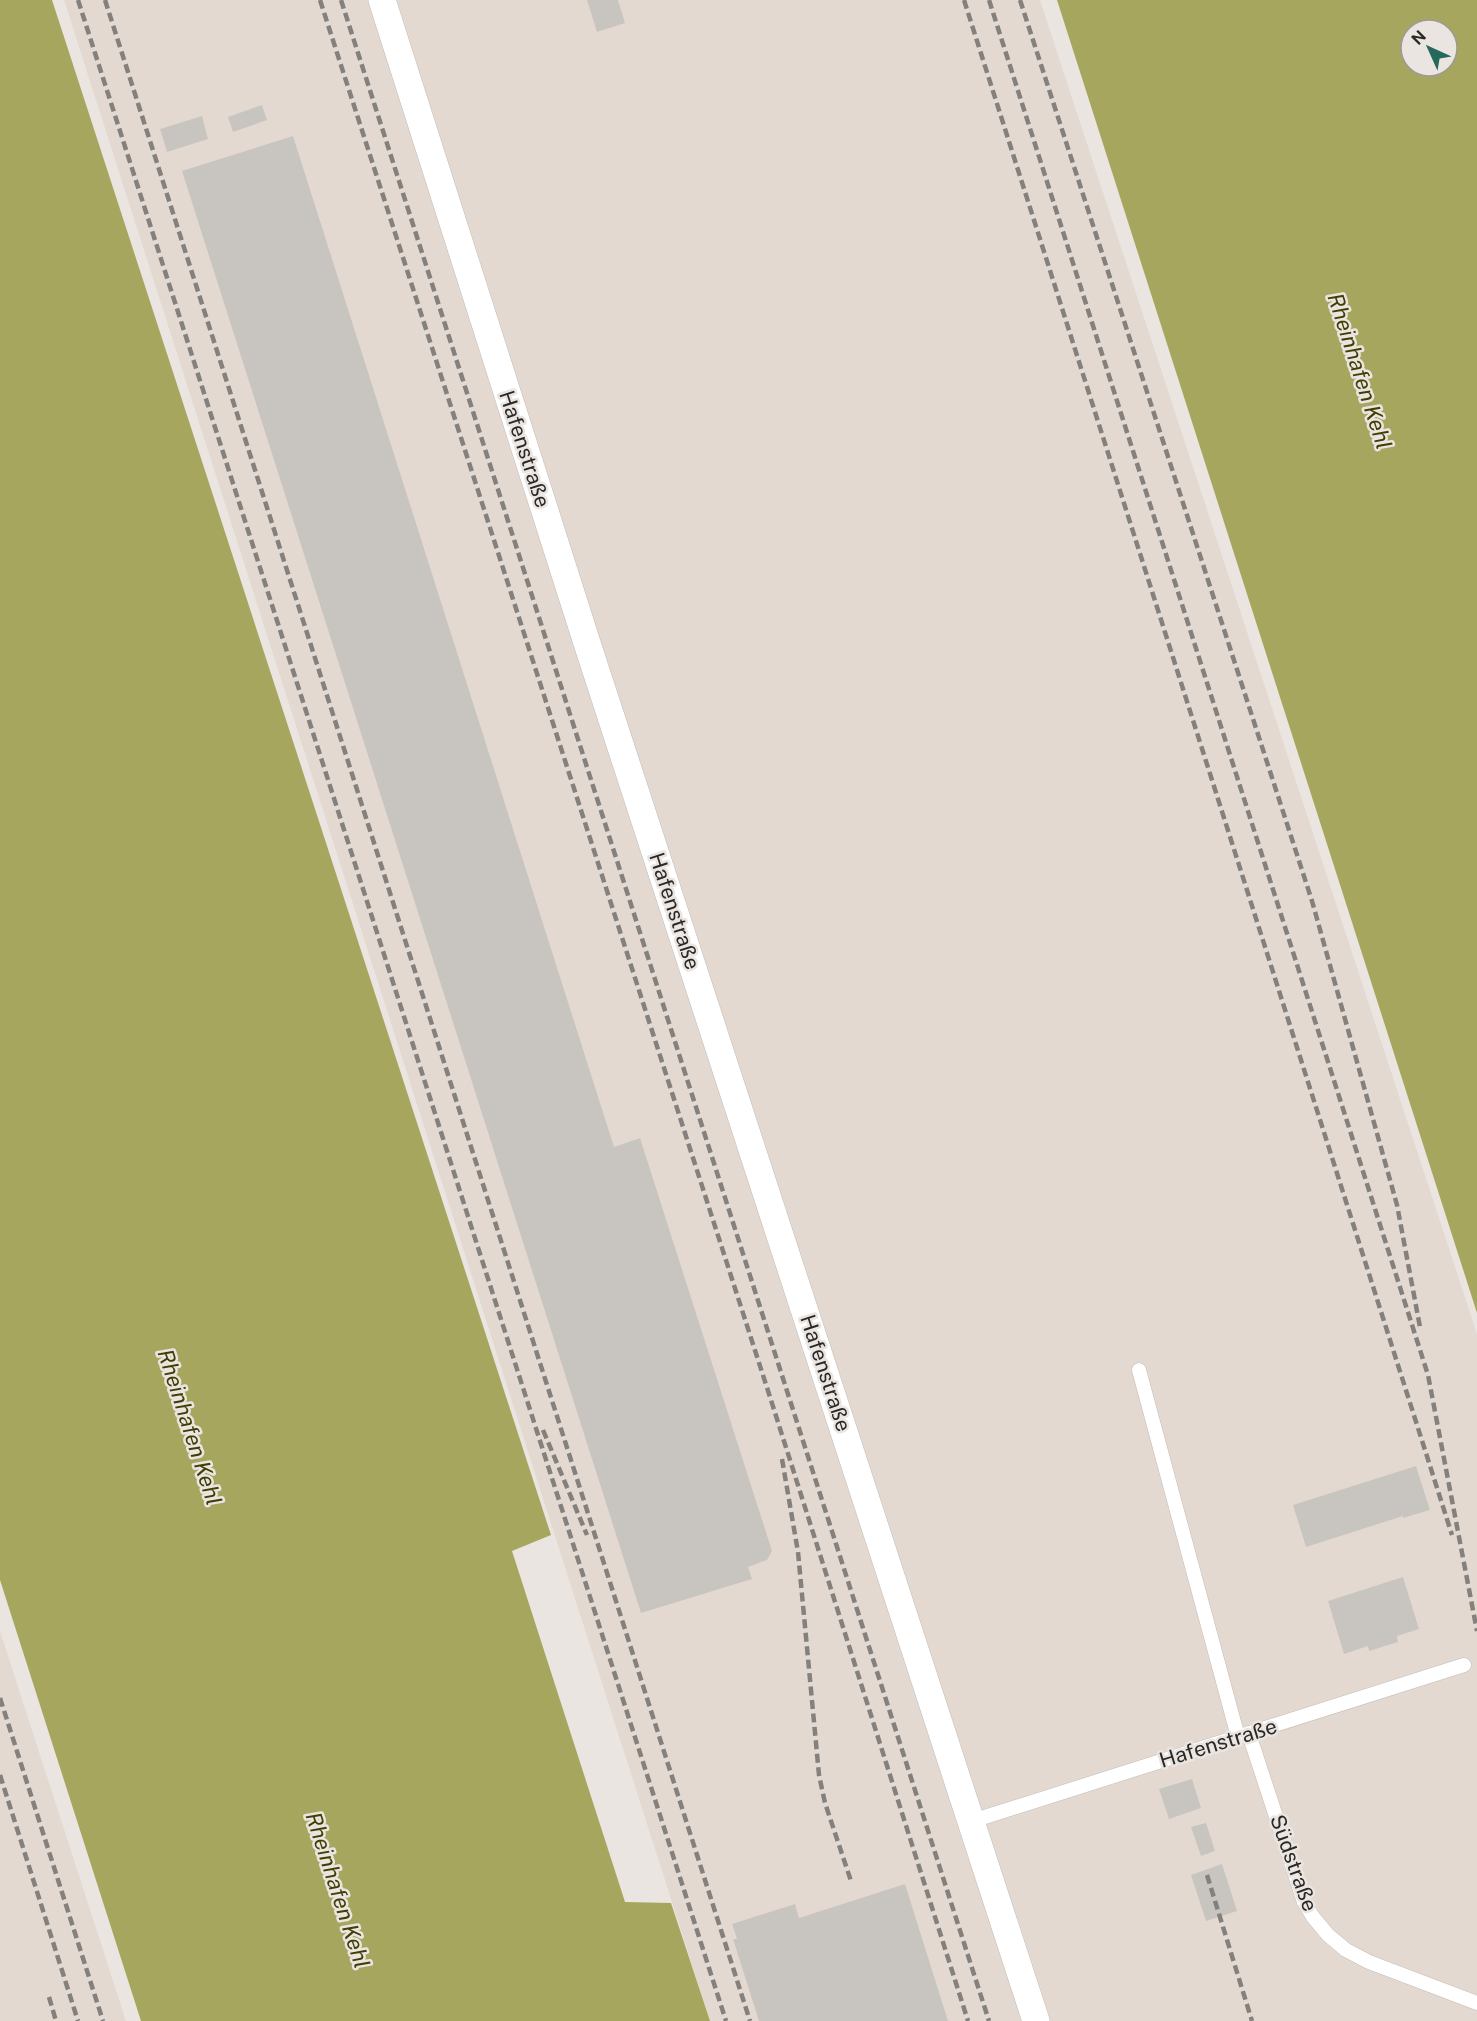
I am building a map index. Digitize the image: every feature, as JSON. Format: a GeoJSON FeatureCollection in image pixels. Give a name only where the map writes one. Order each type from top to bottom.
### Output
{"type":"FeatureCollection","features":[{"type":"Feature","properties":{"kind":"street","name":"Hafenstraße"},"geometry":{"type":"LineString","coordinates":[[382,0],[587,643],[1036,2021]]}},
{"type":"Feature","properties":{"kind":"lane","name":"Südstraße"},"geometry":{"type":"LineString","coordinates":[[1139,1370],[1244,1736],[1304,1902],[1328,1935],[1346,1950],[1369,1962],[1477,2003]]}},
{"type":"Feature","properties":{"kind":"lane","name":"Hafenstraße"},"geometry":{"type":"LineString","coordinates":[[972,1821],[1464,1665]]}},
{"type":"Feature","properties":{"kind":"shaded area"},"geometry":{"type":"Polygon","coordinates":[[[64,0],[1040,0],[1477,1334],[1477,2021],[710,2021],[64,0]]]}},
{"type":"Feature","properties":{"kind":"shaded area"},"geometry":{"type":"Polygon","coordinates":[[[0,1631],[126,2021],[0,2021],[0,1631]]]}},
{"type":"Feature","properties":{"kind":"water","name":"Rheinhafen Kehl"},"geometry":{"type":"Polygon","coordinates":[[[0,0],[52,0],[551,1535],[512,1551],[625,1902],[671,1903],[710,2021],[141,2021],[0,1580],[0,0]]]}},
{"type":"Feature","properties":{"kind":"water","name":"Rheinhafen Kehl"},"geometry":{"type":"Polygon","coordinates":[[[1057,0],[1477,0],[1477,1313],[1057,0]]]}},
{"type":"Feature","properties":{"kind":"building"},"geometry":{"type":"Polygon","coordinates":[[[587,0],[618,0],[625,23],[597,32],[587,0]]]}},
{"type":"Feature","properties":{"kind":"building"},"geometry":{"type":"Polygon","coordinates":[[[262,105],[267,120],[233,132],[228,117],[262,105]]]}},
{"type":"Feature","properties":{"kind":"building"},"geometry":{"type":"Polygon","coordinates":[[[202,116],[208,139],[167,152],[160,129],[202,116]]]}},
{"type":"Feature","properties":{"kind":"building"},"geometry":{"type":"Polygon","coordinates":[[[293,136],[614,1147],[640,1138],[772,1551],[767,1560],[748,1567],[752,1579],[641,1613],[182,171],[293,136]]]}},
{"type":"Feature","properties":{"kind":"building"},"geometry":{"type":"Polygon","coordinates":[[[1416,1466],[1430,1510],[1403,1518],[1403,1516],[1306,1547],[1293,1505],[1416,1466]]]}},
{"type":"Feature","properties":{"kind":"building"},"geometry":{"type":"Polygon","coordinates":[[[1403,1577],[1419,1629],[1397,1636],[1398,1642],[1369,1651],[1368,1646],[1344,1654],[1328,1601],[1403,1577]]]}},
{"type":"Feature","properties":{"kind":"building"},"geometry":{"type":"Polygon","coordinates":[[[1192,1779],[1201,1808],[1169,1819],[1159,1789],[1192,1779]]]}},
{"type":"Feature","properties":{"kind":"building"},"geometry":{"type":"Polygon","coordinates":[[[1206,1823],[1215,1851],[1201,1856],[1191,1827],[1206,1823]]]}},
{"type":"Feature","properties":{"kind":"building"},"geometry":{"type":"Polygon","coordinates":[[[1222,1864],[1237,1911],[1206,1921],[1191,1875],[1222,1864]]]}},
{"type":"Feature","properties":{"kind":"building"},"geometry":{"type":"Polygon","coordinates":[[[905,1884],[948,2021],[759,2021],[733,1939],[737,1939],[732,1924],[795,1904],[799,1918],[905,1884]]]}},
{"type":"Feature","properties":{"kind":"railway"},"geometry":{"type":"LineString","coordinates":[[78,0],[726,2021]]}},
{"type":"Feature","properties":{"kind":"railway"},"geometry":{"type":"LineString","coordinates":[[105,0],[750,2021]]}},
{"type":"Feature","properties":{"kind":"railway"},"geometry":{"type":"LineString","coordinates":[[320,0],[770,1397],[968,2021]]}},
{"type":"Feature","properties":{"kind":"railway"},"geometry":{"type":"LineString","coordinates":[[341,0],[989,2021]]}},
{"type":"Feature","properties":{"kind":"railway"},"geometry":{"type":"LineString","coordinates":[[964,0],[1452,1535]]}},
{"type":"Feature","properties":{"kind":"railway"},"geometry":{"type":"LineString","coordinates":[[989,0],[1428,1375],[1477,1631]]}},
{"type":"Feature","properties":{"kind":"railway"},"geometry":{"type":"LineString","coordinates":[[1020,0],[1312,901],[1397,1205],[1420,1327]]}},
{"type":"Feature","properties":{"kind":"railway"},"geometry":{"type":"LineString","coordinates":[[543,1430],[587,1535]]}},
{"type":"Feature","properties":{"kind":"railway"},"geometry":{"type":"LineString","coordinates":[[782,1459],[798,1552],[819,1775],[825,1803],[851,1881]]}},
{"type":"Feature","properties":{"kind":"railway"},"geometry":{"type":"LineString","coordinates":[[0,1698],[103,2021]]}},
{"type":"Feature","properties":{"kind":"railway"},"geometry":{"type":"LineString","coordinates":[[0,1775],[78,2021]]}},
{"type":"Feature","properties":{"kind":"railway"},"geometry":{"type":"LineString","coordinates":[[1207,1875],[1252,2021]]}},
{"type":"Feature","properties":{"kind":"railway"},"geometry":{"type":"LineString","coordinates":[[49,1997],[56,2021]]}}]}
